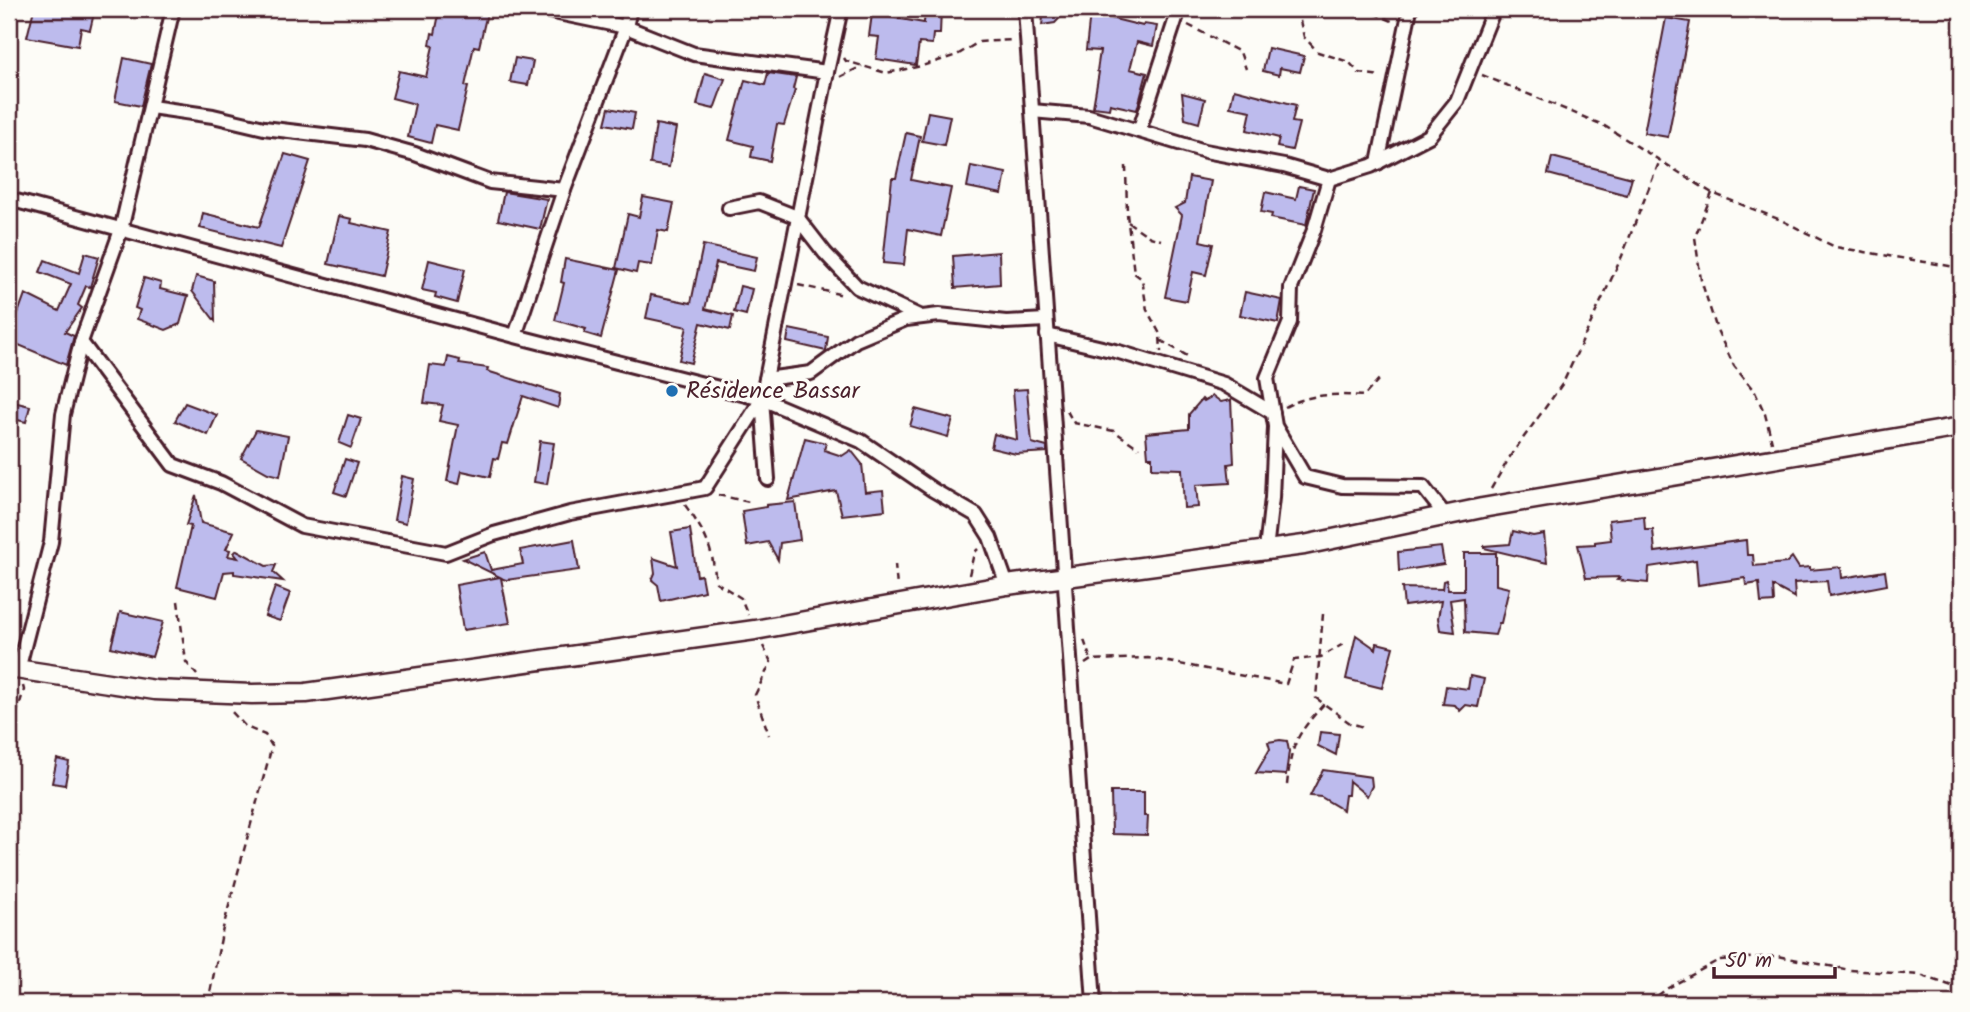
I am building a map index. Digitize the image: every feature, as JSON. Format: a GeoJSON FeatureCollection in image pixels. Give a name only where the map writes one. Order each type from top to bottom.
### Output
{"type":"FeatureCollection","features":[{"type":"Feature","properties":{"kind":"street"},"geometry":{"type":"LineString","coordinates":[[173,9],[121,230],[81,342],[63,414],[51,542],[13,669],[155,690],[306,693],[755,630],[925,598],[1063,576],[1304,545],[1482,508],[1961,427]]}},
{"type":"Feature","properties":{"kind":"street"},"geometry":{"type":"LineString","coordinates":[[539,9],[626,27],[694,54],[827,72]]}},
{"type":"Feature","properties":{"kind":"street"},"geometry":{"type":"LineString","coordinates":[[515,336],[564,190],[626,27],[630,9]]}},
{"type":"Feature","properties":{"kind":"street"},"geometry":{"type":"LineString","coordinates":[[768,479],[762,399],[841,9]]}},
{"type":"Feature","properties":{"kind":"street"},"geometry":{"type":"LineString","coordinates":[[1025,9],[1094,1003]]}},
{"type":"Feature","properties":{"kind":"street"},"geometry":{"type":"LineString","coordinates":[[1378,163],[1409,9]]}},
{"type":"Feature","properties":{"kind":"street"},"geometry":{"type":"LineString","coordinates":[[1032,111],[1089,116],[1205,151],[1284,166],[1329,178],[1378,163],[1429,136],[1457,101],[1494,9]]}},
{"type":"Feature","properties":{"kind":"street"},"geometry":{"type":"LineString","coordinates":[[1139,131],[1178,13]]}},
{"type":"Feature","properties":{"kind":"street"},"geometry":{"type":"LineString","coordinates":[[151,107],[213,116],[264,128],[365,140],[415,154],[490,182],[564,190]]}},
{"type":"Feature","properties":{"kind":"street"},"geometry":{"type":"LineString","coordinates":[[1266,551],[1272,498],[1274,420],[1267,378],[1290,322],[1291,288],[1314,230],[1329,178]]}},
{"type":"Feature","properties":{"kind":"street"},"geometry":{"type":"LineString","coordinates":[[9,199],[515,336],[762,399],[861,441],[933,490],[976,515],[990,537],[1007,585]]}},
{"type":"Feature","properties":{"kind":"street"},"geometry":{"type":"LineString","coordinates":[[729,208],[759,202],[797,217],[857,287],[922,317]]}},
{"type":"Feature","properties":{"kind":"street"},"geometry":{"type":"LineString","coordinates":[[766,379],[811,373],[856,340],[906,319],[939,315],[1006,322],[1046,320]]}},
{"type":"Feature","properties":{"kind":"street"},"geometry":{"type":"LineString","coordinates":[[1047,335],[1119,352],[1224,384],[1274,420],[1305,477],[1342,486],[1423,487],[1445,515]]}},
{"type":"Feature","properties":{"kind":"street"},"geometry":{"type":"LineString","coordinates":[[81,342],[173,465],[221,483],[302,526],[446,553],[494,534],[570,513],[705,488],[762,399]]}},
{"type":"Feature","properties":{"kind":"path"},"geometry":{"type":"LineString","coordinates":[[1297,9],[1304,37],[1318,52],[1349,62],[1359,73],[1381,76],[1393,92]]}},
{"type":"Feature","properties":{"kind":"path"},"geometry":{"type":"LineString","coordinates":[[1363,9],[1406,26]]}},
{"type":"Feature","properties":{"kind":"path"},"geometry":{"type":"LineString","coordinates":[[1178,13],[1240,52],[1246,69]]}},
{"type":"Feature","properties":{"kind":"path"},"geometry":{"type":"LineString","coordinates":[[834,39],[846,61],[886,73],[957,55],[979,41],[1027,40]]}},
{"type":"Feature","properties":{"kind":"path"},"geometry":{"type":"LineString","coordinates":[[1468,70],[1603,125],[1712,192],[1782,219],[1835,247],[1961,268]]}},
{"type":"Feature","properties":{"kind":"path"},"geometry":{"type":"LineString","coordinates":[[1482,508],[1511,455],[1563,383],[1622,256],[1660,160]]}},
{"type":"Feature","properties":{"kind":"path"},"geometry":{"type":"LineString","coordinates":[[1126,166],[1128,222],[1134,273],[1142,279],[1147,310],[1160,334],[1162,365]]}},
{"type":"Feature","properties":{"kind":"path"},"geometry":{"type":"LineString","coordinates":[[1712,192],[1695,237],[1701,280],[1717,330],[1734,366],[1755,392],[1765,414],[1776,460]]}},
{"type":"Feature","properties":{"kind":"path"},"geometry":{"type":"LineString","coordinates":[[1128,222],[1150,237],[1161,240]]}},
{"type":"Feature","properties":{"kind":"path"},"geometry":{"type":"LineString","coordinates":[[785,282],[848,296],[867,292]]}},
{"type":"Feature","properties":{"kind":"path"},"geometry":{"type":"LineString","coordinates":[[1274,420],[1301,398],[1336,394],[1364,396],[1380,379]]}},
{"type":"Feature","properties":{"kind":"path"},"geometry":{"type":"LineString","coordinates":[[1050,385],[1074,423],[1114,431],[1139,448]]}},
{"type":"Feature","properties":{"kind":"path"},"geometry":{"type":"LineString","coordinates":[[705,488],[711,493],[749,502]]}},
{"type":"Feature","properties":{"kind":"path"},"geometry":{"type":"LineString","coordinates":[[677,494],[701,528],[713,551],[716,582],[741,598],[771,662],[755,695],[769,735]]}},
{"type":"Feature","properties":{"kind":"path"},"geometry":{"type":"LineString","coordinates":[[965,592],[974,553],[990,537]]}},
{"type":"Feature","properties":{"kind":"path"},"geometry":{"type":"LineString","coordinates":[[895,564],[899,605]]}},
{"type":"Feature","properties":{"kind":"path"},"geometry":{"type":"LineString","coordinates":[[178,601],[186,662],[246,727],[265,735],[272,746],[223,929],[208,1003]]}},
{"type":"Feature","properties":{"kind":"path"},"geometry":{"type":"LineString","coordinates":[[1323,614],[1316,698],[1350,723],[1364,727]]}},
{"type":"Feature","properties":{"kind":"path"},"geometry":{"type":"LineString","coordinates":[[1091,660],[1148,658],[1286,684],[1294,660],[1321,657],[1345,643]]}},
{"type":"Feature","properties":{"kind":"path"},"geometry":{"type":"LineString","coordinates":[[9,738],[24,690],[13,669]]}},
{"type":"Feature","properties":{"kind":"path"},"geometry":{"type":"LineString","coordinates":[[1287,785],[1293,744],[1301,730],[1324,704]]}},
{"type":"Feature","properties":{"kind":"path"},"geometry":{"type":"LineString","coordinates":[[1648,1003],[1668,988],[1719,960],[1778,956],[1850,970],[1920,975],[1961,989]]}},
{"type":"Feature","properties":{"kind":"building"},"geometry":{"type":"Polygon","coordinates":[[[34,9],[95,9],[90,30],[81,28],[78,46],[27,37],[34,9]]]}},
{"type":"Feature","properties":{"kind":"building"},"geometry":{"type":"Polygon","coordinates":[[[440,9],[469,9],[487,13],[479,47],[474,46],[458,130],[435,125],[431,143],[408,137],[415,104],[392,98],[399,71],[426,77],[433,46],[430,45],[432,33],[435,34],[440,9]]]}},
{"type":"Feature","properties":{"kind":"building"},"geometry":{"type":"Polygon","coordinates":[[[925,9],[941,9],[940,34],[933,34],[932,44],[919,43],[916,65],[876,59],[879,37],[869,36],[872,14],[924,23],[925,9]]]}},
{"type":"Feature","properties":{"kind":"building"},"geometry":{"type":"Polygon","coordinates":[[[1044,9],[1068,9],[1055,23],[1042,25],[1044,9]]]}},
{"type":"Feature","properties":{"kind":"building"},"geometry":{"type":"Polygon","coordinates":[[[1090,13],[1143,26],[1157,26],[1153,46],[1137,42],[1130,69],[1147,73],[1137,110],[1110,104],[1109,109],[1093,107],[1100,51],[1086,50],[1090,13]]]}},
{"type":"Feature","properties":{"kind":"building"},"geometry":{"type":"Polygon","coordinates":[[[1666,18],[1690,22],[1668,137],[1644,133],[1666,18]]]}},
{"type":"Feature","properties":{"kind":"building"},"geometry":{"type":"Polygon","coordinates":[[[1268,48],[1304,56],[1300,72],[1280,68],[1279,75],[1263,71],[1268,48]]]}},
{"type":"Feature","properties":{"kind":"building"},"geometry":{"type":"Polygon","coordinates":[[[124,58],[151,64],[141,106],[115,101],[124,58]]]}},
{"type":"Feature","properties":{"kind":"building"},"geometry":{"type":"Polygon","coordinates":[[[515,58],[533,61],[528,85],[510,82],[515,58]]]}},
{"type":"Feature","properties":{"kind":"building"},"geometry":{"type":"Polygon","coordinates":[[[705,73],[725,79],[714,109],[697,105],[705,73]]]}},
{"type":"Feature","properties":{"kind":"building"},"geometry":{"type":"Polygon","coordinates":[[[768,73],[796,77],[795,90],[784,125],[777,124],[770,161],[751,157],[753,146],[729,140],[745,80],[765,85],[768,73]]]}},
{"type":"Feature","properties":{"kind":"building"},"geometry":{"type":"Polygon","coordinates":[[[1234,89],[1296,105],[1292,122],[1299,123],[1292,150],[1277,147],[1279,138],[1247,130],[1251,111],[1230,107],[1234,89]]]}},
{"type":"Feature","properties":{"kind":"building"},"geometry":{"type":"Polygon","coordinates":[[[1182,93],[1205,99],[1199,123],[1185,119],[1182,93]]]}},
{"type":"Feature","properties":{"kind":"building"},"geometry":{"type":"Polygon","coordinates":[[[609,108],[635,113],[632,129],[605,124],[609,108]]]}},
{"type":"Feature","properties":{"kind":"building"},"geometry":{"type":"Polygon","coordinates":[[[928,112],[950,116],[944,145],[922,141],[928,112]]]}},
{"type":"Feature","properties":{"kind":"building"},"geometry":{"type":"Polygon","coordinates":[[[656,124],[676,128],[669,167],[650,164],[656,124]]]}},
{"type":"Feature","properties":{"kind":"building"},"geometry":{"type":"Polygon","coordinates":[[[906,133],[920,136],[911,180],[951,188],[941,236],[908,229],[904,265],[883,263],[892,178],[896,178],[906,133]]]}},
{"type":"Feature","properties":{"kind":"building"},"geometry":{"type":"Polygon","coordinates":[[[285,154],[310,161],[281,248],[200,228],[203,213],[259,227],[285,154]]]}},
{"type":"Feature","properties":{"kind":"building"},"geometry":{"type":"Polygon","coordinates":[[[1552,157],[1632,178],[1627,195],[1548,174],[1552,157]]]}},
{"type":"Feature","properties":{"kind":"building"},"geometry":{"type":"Polygon","coordinates":[[[971,166],[1006,173],[1002,194],[967,187],[971,166]]]}},
{"type":"Feature","properties":{"kind":"building"},"geometry":{"type":"Polygon","coordinates":[[[1189,177],[1211,181],[1200,241],[1213,244],[1206,275],[1193,272],[1187,301],[1165,297],[1182,215],[1175,208],[1185,203],[1189,177]]]}},
{"type":"Feature","properties":{"kind":"building"},"geometry":{"type":"Polygon","coordinates":[[[1299,186],[1314,189],[1306,225],[1271,218],[1272,214],[1261,212],[1265,192],[1296,199],[1299,186]]]}},
{"type":"Feature","properties":{"kind":"building"},"geometry":{"type":"Polygon","coordinates":[[[504,192],[547,199],[540,229],[498,220],[504,192]]]}},
{"type":"Feature","properties":{"kind":"building"},"geometry":{"type":"Polygon","coordinates":[[[643,197],[674,203],[668,232],[658,230],[652,265],[638,263],[636,273],[616,268],[628,214],[639,217],[643,197]]]}},
{"type":"Feature","properties":{"kind":"building"},"geometry":{"type":"Polygon","coordinates":[[[339,216],[352,219],[351,223],[391,232],[381,276],[328,264],[339,216]]]}},
{"type":"Feature","properties":{"kind":"building"},"geometry":{"type":"Polygon","coordinates":[[[703,245],[757,257],[754,271],[716,263],[705,309],[733,316],[730,330],[701,323],[691,363],[679,360],[687,327],[646,318],[651,295],[691,303],[703,245]]]}},
{"type":"Feature","properties":{"kind":"building"},"geometry":{"type":"Polygon","coordinates":[[[999,252],[1000,284],[955,288],[953,256],[999,252]]]}},
{"type":"Feature","properties":{"kind":"building"},"geometry":{"type":"Polygon","coordinates":[[[85,253],[99,257],[90,287],[86,286],[78,305],[82,308],[65,332],[74,336],[66,365],[14,343],[17,336],[9,332],[9,312],[17,316],[25,294],[59,311],[71,284],[40,272],[45,260],[79,273],[85,253]]]}},
{"type":"Feature","properties":{"kind":"building"},"geometry":{"type":"Polygon","coordinates":[[[565,259],[619,270],[601,338],[584,333],[586,329],[555,320],[564,283],[561,282],[565,259]]]}},
{"type":"Feature","properties":{"kind":"building"},"geometry":{"type":"Polygon","coordinates":[[[429,260],[465,269],[457,303],[422,290],[429,260]]]}},
{"type":"Feature","properties":{"kind":"building"},"geometry":{"type":"Polygon","coordinates":[[[196,276],[214,281],[215,321],[192,291],[196,276]]]}},
{"type":"Feature","properties":{"kind":"building"},"geometry":{"type":"Polygon","coordinates":[[[144,278],[161,283],[160,289],[188,296],[180,324],[166,330],[137,319],[140,310],[135,308],[144,278]]]}},
{"type":"Feature","properties":{"kind":"building"},"geometry":{"type":"Polygon","coordinates":[[[740,286],[752,289],[746,315],[734,312],[740,286]]]}},
{"type":"Feature","properties":{"kind":"building"},"geometry":{"type":"Polygon","coordinates":[[[1245,292],[1282,300],[1278,323],[1240,315],[1245,292]]]}},
{"type":"Feature","properties":{"kind":"building"},"geometry":{"type":"Polygon","coordinates":[[[789,329],[828,337],[826,351],[787,342],[789,329]]]}},
{"type":"Feature","properties":{"kind":"building"},"geometry":{"type":"Polygon","coordinates":[[[448,357],[460,360],[459,364],[488,368],[487,371],[560,394],[558,408],[523,396],[508,444],[502,443],[498,459],[494,458],[490,477],[462,471],[459,484],[447,481],[458,425],[439,421],[443,405],[424,403],[430,365],[446,367],[448,357]]]}},
{"type":"Feature","properties":{"kind":"building"},"geometry":{"type":"Polygon","coordinates":[[[1027,389],[1032,443],[1047,447],[1047,452],[1016,454],[991,448],[994,434],[1017,440],[1013,390],[1027,389]]]}},
{"type":"Feature","properties":{"kind":"building"},"geometry":{"type":"Polygon","coordinates":[[[1213,396],[1221,402],[1231,400],[1234,463],[1228,464],[1230,483],[1196,485],[1198,507],[1184,508],[1182,469],[1152,468],[1146,433],[1189,429],[1189,414],[1202,399],[1204,401],[1213,396]]]}},
{"type":"Feature","properties":{"kind":"building"},"geometry":{"type":"Polygon","coordinates":[[[9,401],[30,406],[26,422],[9,418],[9,401]]]}},
{"type":"Feature","properties":{"kind":"building"},"geometry":{"type":"Polygon","coordinates":[[[185,403],[217,415],[208,435],[175,421],[185,403]]]}},
{"type":"Feature","properties":{"kind":"building"},"geometry":{"type":"Polygon","coordinates":[[[915,409],[953,419],[948,437],[910,426],[915,409]]]}},
{"type":"Feature","properties":{"kind":"building"},"geometry":{"type":"Polygon","coordinates":[[[348,415],[361,419],[351,448],[339,443],[348,415]]]}},
{"type":"Feature","properties":{"kind":"building"},"geometry":{"type":"Polygon","coordinates":[[[256,430],[288,436],[280,476],[268,473],[241,458],[256,430]]]}},
{"type":"Feature","properties":{"kind":"building"},"geometry":{"type":"Polygon","coordinates":[[[805,438],[826,443],[824,450],[842,456],[851,450],[862,464],[865,492],[883,490],[885,510],[842,515],[836,491],[788,500],[805,438]]]}},
{"type":"Feature","properties":{"kind":"building"},"geometry":{"type":"Polygon","coordinates":[[[540,441],[554,443],[547,484],[534,482],[540,441]]]}},
{"type":"Feature","properties":{"kind":"building"},"geometry":{"type":"Polygon","coordinates":[[[345,459],[357,463],[346,496],[334,492],[345,459]]]}},
{"type":"Feature","properties":{"kind":"building"},"geometry":{"type":"Polygon","coordinates":[[[402,476],[414,479],[406,523],[394,520],[402,476]]]}},
{"type":"Feature","properties":{"kind":"building"},"geometry":{"type":"Polygon","coordinates":[[[196,495],[201,523],[234,532],[226,549],[230,550],[228,556],[238,558],[234,553],[237,550],[266,566],[276,565],[273,572],[283,581],[234,574],[234,571],[224,572],[217,597],[177,587],[191,526],[186,525],[196,495]]]}},
{"type":"Feature","properties":{"kind":"building"},"geometry":{"type":"Polygon","coordinates":[[[795,502],[800,540],[780,543],[778,560],[768,542],[747,546],[742,511],[795,502]]]}},
{"type":"Feature","properties":{"kind":"building"},"geometry":{"type":"Polygon","coordinates":[[[1644,516],[1645,530],[1653,530],[1655,552],[1746,540],[1747,555],[1753,555],[1754,566],[1786,563],[1792,557],[1799,568],[1810,567],[1810,570],[1841,567],[1842,578],[1885,571],[1887,585],[1829,596],[1827,581],[1794,583],[1795,598],[1773,586],[1774,602],[1761,603],[1759,583],[1746,585],[1745,578],[1698,585],[1696,560],[1649,567],[1648,583],[1617,580],[1620,577],[1586,578],[1578,545],[1611,540],[1609,520],[1644,516]]]}},
{"type":"Feature","properties":{"kind":"building"},"geometry":{"type":"Polygon","coordinates":[[[690,529],[697,576],[701,575],[704,591],[661,601],[658,585],[652,580],[655,573],[653,558],[677,566],[671,532],[690,529]]]}},
{"type":"Feature","properties":{"kind":"building"},"geometry":{"type":"Polygon","coordinates":[[[1513,531],[1533,536],[1544,534],[1547,563],[1484,548],[1510,544],[1513,531]]]}},
{"type":"Feature","properties":{"kind":"building"},"geometry":{"type":"Polygon","coordinates":[[[574,540],[579,570],[506,580],[501,578],[510,623],[463,630],[456,585],[500,577],[463,559],[485,552],[491,570],[523,564],[520,550],[574,540]]]}},
{"type":"Feature","properties":{"kind":"building"},"geometry":{"type":"Polygon","coordinates":[[[1441,547],[1444,564],[1399,571],[1398,552],[1441,547]]]}},
{"type":"Feature","properties":{"kind":"building"},"geometry":{"type":"Polygon","coordinates":[[[1464,553],[1496,553],[1496,585],[1509,588],[1501,623],[1495,635],[1465,632],[1464,598],[1450,600],[1455,632],[1440,630],[1438,618],[1441,601],[1404,606],[1402,588],[1442,589],[1443,581],[1446,580],[1448,590],[1464,590],[1464,553]]]}},
{"type":"Feature","properties":{"kind":"building"},"geometry":{"type":"Polygon","coordinates":[[[275,587],[290,593],[280,621],[265,616],[275,587]]]}},
{"type":"Feature","properties":{"kind":"building"},"geometry":{"type":"Polygon","coordinates":[[[120,612],[163,622],[152,657],[111,647],[120,612]]]}},
{"type":"Feature","properties":{"kind":"building"},"geometry":{"type":"Polygon","coordinates":[[[1356,635],[1376,649],[1377,643],[1393,647],[1382,688],[1346,679],[1356,635]]]}},
{"type":"Feature","properties":{"kind":"building"},"geometry":{"type":"Polygon","coordinates":[[[1470,676],[1484,679],[1478,707],[1466,705],[1460,711],[1455,705],[1443,704],[1446,686],[1468,689],[1470,676]]]}},
{"type":"Feature","properties":{"kind":"building"},"geometry":{"type":"Polygon","coordinates":[[[1320,732],[1339,734],[1336,755],[1318,746],[1320,732]]]}},
{"type":"Feature","properties":{"kind":"building"},"geometry":{"type":"Polygon","coordinates":[[[1287,741],[1289,751],[1286,775],[1256,773],[1270,749],[1268,742],[1287,741]]]}},
{"type":"Feature","properties":{"kind":"building"},"geometry":{"type":"Polygon","coordinates":[[[57,759],[69,762],[65,785],[52,783],[57,759]]]}},
{"type":"Feature","properties":{"kind":"building"},"geometry":{"type":"Polygon","coordinates":[[[1323,770],[1371,777],[1372,786],[1367,796],[1349,781],[1343,810],[1321,797],[1310,796],[1323,770]]]}},
{"type":"Feature","properties":{"kind":"building"},"geometry":{"type":"Polygon","coordinates":[[[1111,792],[1144,792],[1144,816],[1148,816],[1147,835],[1112,834],[1111,792]]]}},
{"type":"Feature","properties":{"kind":"place","name":"Résidence Bassar"},"geometry":{"type":"Point","coordinates":[672,391]}}]}
